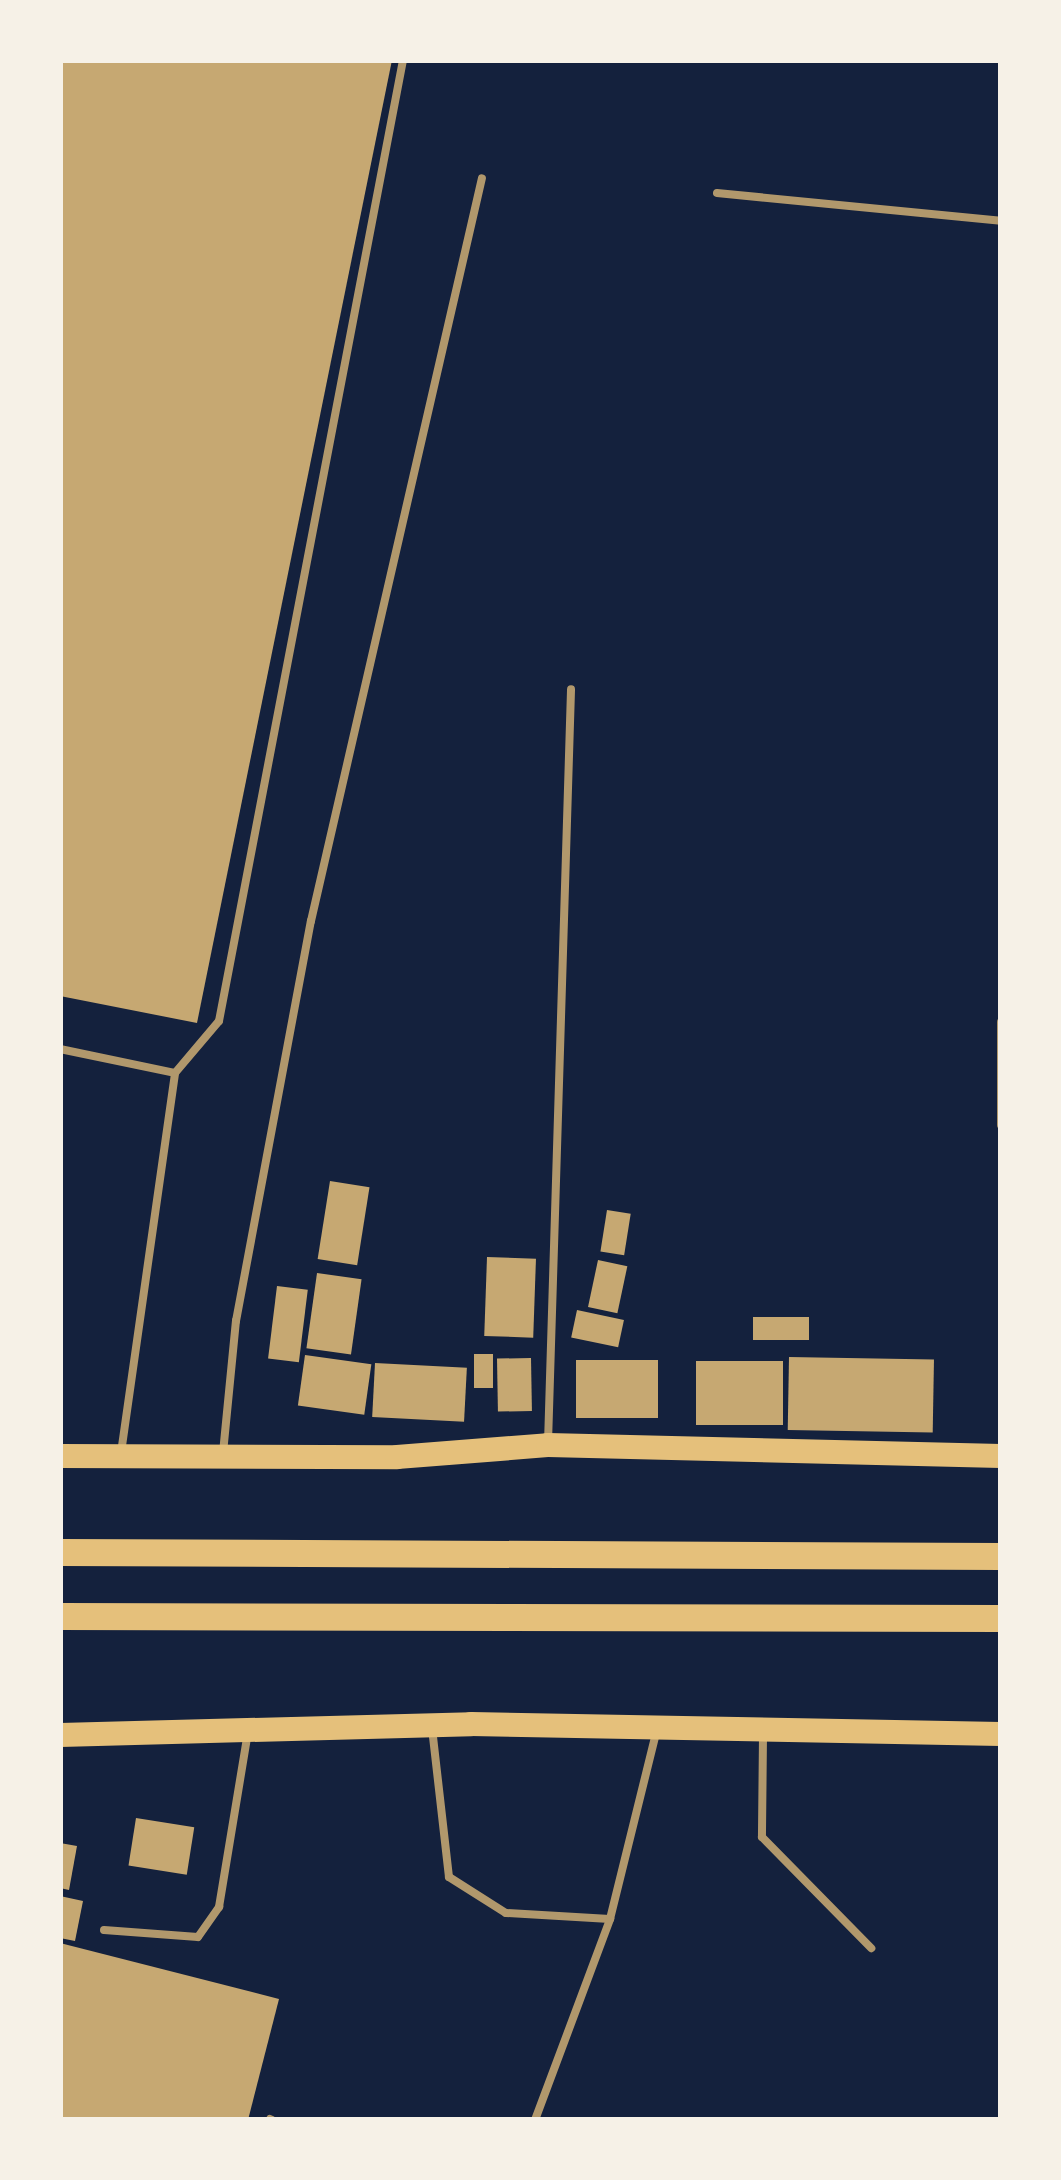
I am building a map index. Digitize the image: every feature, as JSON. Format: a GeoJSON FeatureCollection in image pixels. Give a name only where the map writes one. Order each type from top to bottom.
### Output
{"type":"FeatureCollection","features":[{"type":"Feature","properties":{"kind":"highway"},"geometry":{"type":"LineString","coordinates":[[60,1456],[397,1457],[548,1444],[1001,1456]]}},
{"type":"Feature","properties":{"kind":"highway"},"geometry":{"type":"LineString","coordinates":[[60,1552],[1001,1556]]}},
{"type":"Feature","properties":{"kind":"highway"},"geometry":{"type":"LineString","coordinates":[[60,1616],[1001,1618]]}},
{"type":"Feature","properties":{"kind":"highway"},"geometry":{"type":"LineString","coordinates":[[60,1735],[432,1725],[1001,1735]]}},
{"type":"Feature","properties":{"kind":"lane"},"geometry":{"type":"LineString","coordinates":[[121,1456],[175,1072],[219,1022],[403,60]]}},
{"type":"Feature","properties":{"kind":"lane"},"geometry":{"type":"LineString","coordinates":[[223,1454],[236,1321],[311,921],[482,178]]}},
{"type":"Feature","properties":{"kind":"lane"},"geometry":{"type":"LineString","coordinates":[[718,193],[1001,221]]}},
{"type":"Feature","properties":{"kind":"lane"},"geometry":{"type":"LineString","coordinates":[[548,1444],[571,688]]}},
{"type":"Feature","properties":{"kind":"lane"},"geometry":{"type":"LineString","coordinates":[[1001,1022],[1001,1125]]}},
{"type":"Feature","properties":{"kind":"lane"},"geometry":{"type":"LineString","coordinates":[[60,1049],[175,1072]]}},
{"type":"Feature","properties":{"kind":"lane"},"geometry":{"type":"LineString","coordinates":[[1001,1444],[1001,1456]]}},
{"type":"Feature","properties":{"kind":"lane"},"geometry":{"type":"LineString","coordinates":[[432,1725],[449,1877],[506,1913],[610,1919]]}},
{"type":"Feature","properties":{"kind":"lane"},"geometry":{"type":"LineString","coordinates":[[535,2120],[610,1919],[658,1728]]}},
{"type":"Feature","properties":{"kind":"lane"},"geometry":{"type":"LineString","coordinates":[[104,1930],[198,1937],[219,1907],[248,1730]]}},
{"type":"Feature","properties":{"kind":"lane"},"geometry":{"type":"LineString","coordinates":[[763,1730],[762,1837],[871,1948]]}},
{"type":"Feature","properties":{"kind":"building"},"geometry":{"type":"Polygon","coordinates":[[[60,60],[392,60],[197,1023],[60,996],[60,60]]]}},
{"type":"Feature","properties":{"kind":"building"},"geometry":{"type":"Polygon","coordinates":[[[330,1181],[370,1187],[357,1265],[318,1259],[330,1181]]]}},
{"type":"Feature","properties":{"kind":"building"},"geometry":{"type":"Polygon","coordinates":[[[607,1210],[631,1214],[624,1255],[600,1251],[607,1210]]]}},
{"type":"Feature","properties":{"kind":"building"},"geometry":{"type":"Polygon","coordinates":[[[487,1257],[536,1259],[533,1338],[484,1336],[487,1257]]]}},
{"type":"Feature","properties":{"kind":"building"},"geometry":{"type":"Polygon","coordinates":[[[598,1260],[627,1266],[617,1313],[588,1307],[598,1260]]]}},
{"type":"Feature","properties":{"kind":"building"},"geometry":{"type":"Polygon","coordinates":[[[317,1273],[362,1279],[351,1355],[306,1348],[317,1273]]]}},
{"type":"Feature","properties":{"kind":"building"},"geometry":{"type":"Polygon","coordinates":[[[277,1286],[308,1290],[299,1362],[268,1358],[277,1286]]]}},
{"type":"Feature","properties":{"kind":"building"},"geometry":{"type":"Polygon","coordinates":[[[577,1310],[624,1320],[618,1347],[571,1337],[577,1310]]]}},
{"type":"Feature","properties":{"kind":"building"},"geometry":{"type":"Polygon","coordinates":[[[753,1317],[809,1317],[809,1340],[753,1340],[753,1317]]]}},
{"type":"Feature","properties":{"kind":"building"},"geometry":{"type":"Polygon","coordinates":[[[474,1354],[493,1354],[493,1388],[474,1388],[474,1354]]]}},
{"type":"Feature","properties":{"kind":"building"},"geometry":{"type":"Polygon","coordinates":[[[305,1355],[371,1364],[364,1415],[298,1406],[305,1355]]]}},
{"type":"Feature","properties":{"kind":"building"},"geometry":{"type":"Polygon","coordinates":[[[789,1357],[934,1360],[933,1433],[788,1430],[789,1357]]]}},
{"type":"Feature","properties":{"kind":"building"},"geometry":{"type":"Polygon","coordinates":[[[531,1358],[532,1411],[498,1412],[497,1359],[531,1358]]]}},
{"type":"Feature","properties":{"kind":"building"},"geometry":{"type":"Polygon","coordinates":[[[576,1360],[658,1360],[658,1418],[576,1418],[576,1360]]]}},
{"type":"Feature","properties":{"kind":"building"},"geometry":{"type":"Polygon","coordinates":[[[696,1361],[783,1361],[783,1425],[696,1425],[696,1361]]]}},
{"type":"Feature","properties":{"kind":"building"},"geometry":{"type":"Polygon","coordinates":[[[375,1363],[467,1368],[464,1422],[372,1417],[375,1363]]]}},
{"type":"Feature","properties":{"kind":"building"},"geometry":{"type":"Polygon","coordinates":[[[136,1818],[194,1827],[187,1875],[128,1865],[136,1818]]]}},
{"type":"Feature","properties":{"kind":"building"},"geometry":{"type":"Polygon","coordinates":[[[60,1843],[77,1846],[69,1890],[60,1888],[60,1843]]]}},
{"type":"Feature","properties":{"kind":"building"},"geometry":{"type":"Polygon","coordinates":[[[60,1896],[83,1901],[75,1941],[60,1938],[60,1896]]]}},
{"type":"Feature","properties":{"kind":"building"},"geometry":{"type":"Polygon","coordinates":[[[60,1943],[279,1999],[248,2120],[60,2120],[60,1943]]]}}]}
